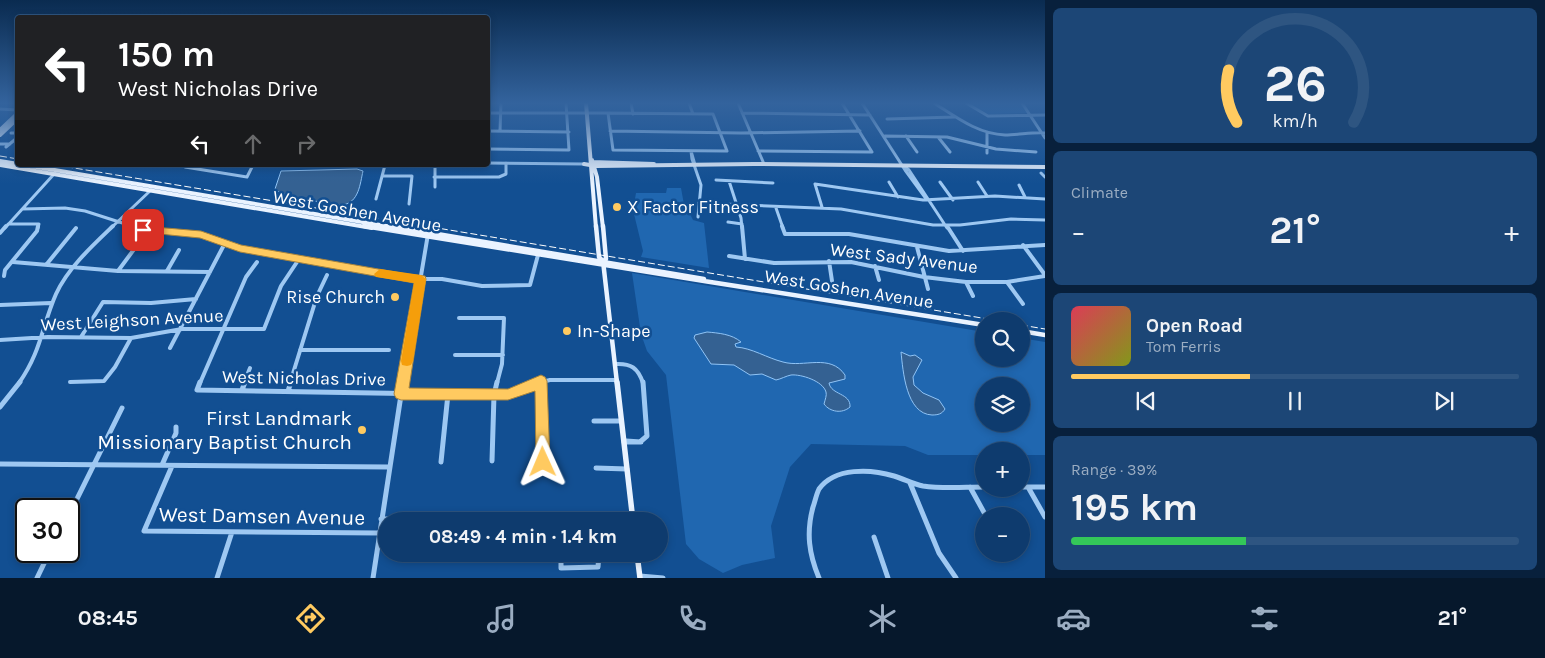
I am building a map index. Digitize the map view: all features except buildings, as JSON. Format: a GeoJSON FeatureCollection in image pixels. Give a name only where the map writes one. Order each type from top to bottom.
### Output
{"type":"FeatureCollection","features":[{"type":"Feature","properties":{"kind":"main road"},"geometry":{"type":"LineString","coordinates":[[590,130],[606,259],[604,264],[632,512]]}},
{"type":"Feature","properties":{"kind":"main road","name":"West Goshen Avenue"},"geometry":{"type":"LineString","coordinates":[[0,163],[15,166]]}},
{"type":"Feature","properties":{"kind":"main road"},"geometry":{"type":"LineString","coordinates":[[593,163],[594,210],[599,257],[604,264]]}},
{"type":"Feature","properties":{"kind":"main road"},"geometry":{"type":"LineString","coordinates":[[584,164],[651,166],[764,164],[1045,167]]}},
{"type":"Feature","properties":{"kind":"main road","name":"West Goshen Avenue"},"geometry":{"type":"LineString","coordinates":[[23,167],[330,216],[538,255],[604,264]]}},
{"type":"Feature","properties":{"kind":"main road"},"geometry":{"type":"LineString","coordinates":[[26,167],[47,169]]}},
{"type":"Feature","properties":{"kind":"main road","name":"West Goshen Avenue"},"geometry":{"type":"LineString","coordinates":[[36,167],[57,172]]}},
{"type":"Feature","properties":{"kind":"main road","name":"West Goshen Avenue"},"geometry":{"type":"LineString","coordinates":[[153,188],[295,214],[975,324]]}},
{"type":"Feature","properties":{"kind":"main road"},"geometry":{"type":"LineString","coordinates":[[593,192],[597,196],[598,212],[601,214]]}},
{"type":"Feature","properties":{"kind":"main road"},"geometry":{"type":"LineString","coordinates":[[295,214],[305,213],[330,216]]}},
{"type":"Feature","properties":{"kind":"main road"},"geometry":{"type":"LineString","coordinates":[[1030,332],[1045,335]]}},
{"type":"Feature","properties":{"kind":"main road"},"geometry":{"type":"LineString","coordinates":[[638,562],[640,577]]}},
{"type":"Feature","properties":{"kind":"street"},"geometry":{"type":"LineString","coordinates":[[750,130],[764,164]]}},
{"type":"Feature","properties":{"kind":"street"},"geometry":{"type":"LineString","coordinates":[[880,130],[918,190],[928,200],[963,251]]}},
{"type":"Feature","properties":{"kind":"street"},"geometry":{"type":"LineString","coordinates":[[980,130],[1008,135],[1043,132],[1045,138]]}},
{"type":"Feature","properties":{"kind":"street"},"geometry":{"type":"LineString","coordinates":[[490,131],[569,132],[569,150],[490,149]]}},
{"type":"Feature","properties":{"kind":"street"},"geometry":{"type":"LineString","coordinates":[[720,132],[726,151],[613,150],[610,131],[720,132],[751,133],[860,131],[872,152]]}},
{"type":"Feature","properties":{"kind":"street"},"geometry":{"type":"LineString","coordinates":[[986,153],[987,132]]}},
{"type":"Feature","properties":{"kind":"street"},"geometry":{"type":"LineString","coordinates":[[884,136],[955,138],[1006,151],[1036,152]]}},
{"type":"Feature","properties":{"kind":"street"},"geometry":{"type":"LineString","coordinates":[[906,136],[917,152]]}},
{"type":"Feature","properties":{"kind":"street"},"geometry":{"type":"LineString","coordinates":[[938,137],[950,152]]}},
{"type":"Feature","properties":{"kind":"street"},"geometry":{"type":"LineString","coordinates":[[0,144],[8,146],[15,141]]}},
{"type":"Feature","properties":{"kind":"street"},"geometry":{"type":"LineString","coordinates":[[691,151],[692,161],[701,186],[698,217]]}},
{"type":"Feature","properties":{"kind":"street"},"geometry":{"type":"LineString","coordinates":[[758,151],[872,152]]}},
{"type":"Feature","properties":{"kind":"street"},"geometry":{"type":"LineString","coordinates":[[490,163],[584,164]]}},
{"type":"Feature","properties":{"kind":"street"},"geometry":{"type":"LineString","coordinates":[[434,176],[504,176],[506,163]]}},
{"type":"Feature","properties":{"kind":"street"},"geometry":{"type":"LineString","coordinates":[[192,167],[247,176],[252,167]]}},
{"type":"Feature","properties":{"kind":"street"},"geometry":{"type":"LineString","coordinates":[[376,199],[384,167]]}},
{"type":"Feature","properties":{"kind":"street"},"geometry":{"type":"LineString","coordinates":[[435,167],[435,187]]}},
{"type":"Feature","properties":{"kind":"street"},"geometry":{"type":"LineString","coordinates":[[0,234],[57,172]]}},
{"type":"Feature","properties":{"kind":"street"},"geometry":{"type":"LineString","coordinates":[[1041,173],[1045,177]]}},
{"type":"Feature","properties":{"kind":"street"},"geometry":{"type":"LineString","coordinates":[[382,176],[412,176],[409,204]]}},
{"type":"Feature","properties":{"kind":"street"},"geometry":{"type":"LineString","coordinates":[[716,180],[773,183]]}},
{"type":"Feature","properties":{"kind":"street"},"geometry":{"type":"LineString","coordinates":[[729,181],[742,224],[745,259]]}},
{"type":"Feature","properties":{"kind":"street"},"geometry":{"type":"LineString","coordinates":[[849,181],[850,188]]}},
{"type":"Feature","properties":{"kind":"street"},"geometry":{"type":"LineString","coordinates":[[889,182],[899,197]]}},
{"type":"Feature","properties":{"kind":"street"},"geometry":{"type":"LineString","coordinates":[[940,182],[953,200]]}},
{"type":"Feature","properties":{"kind":"street"},"geometry":{"type":"LineString","coordinates":[[978,182],[987,196]]}},
{"type":"Feature","properties":{"kind":"street"},"geometry":{"type":"LineString","coordinates":[[822,207],[815,184],[928,200],[953,200],[987,196],[1045,199]]}},
{"type":"Feature","properties":{"kind":"street"},"geometry":{"type":"LineString","coordinates":[[1019,185],[1025,197]]}},
{"type":"Feature","properties":{"kind":"street"},"geometry":{"type":"LineString","coordinates":[[0,408],[25,376],[32,363],[42,337],[51,303],[74,267],[153,188]]}},
{"type":"Feature","properties":{"kind":"street"},"geometry":{"type":"LineString","coordinates":[[698,203],[776,208],[822,207],[945,225],[1011,219],[1045,220]]}},
{"type":"Feature","properties":{"kind":"street"},"geometry":{"type":"LineString","coordinates":[[776,208],[785,234],[841,233],[917,247],[963,251],[1023,245],[1045,245]]}},
{"type":"Feature","properties":{"kind":"street"},"geometry":{"type":"LineString","coordinates":[[22,209],[72,209],[109,217],[149,231],[201,235],[240,248],[407,279],[442,279],[482,286],[530,285],[538,255]]}},
{"type":"Feature","properties":{"kind":"street"},"geometry":{"type":"LineString","coordinates":[[728,222],[742,224]]}},
{"type":"Feature","properties":{"kind":"street"},"geometry":{"type":"LineString","coordinates":[[4,276],[6,270],[34,235],[39,224],[8,224]]}},
{"type":"Feature","properties":{"kind":"street"},"geometry":{"type":"LineString","coordinates":[[46,265],[76,228]]}},
{"type":"Feature","properties":{"kind":"street"},"geometry":{"type":"LineString","coordinates":[[382,512],[428,235]]}},
{"type":"Feature","properties":{"kind":"street"},"geometry":{"type":"LineString","coordinates":[[170,348],[182,329],[225,243]]}},
{"type":"Feature","properties":{"kind":"street"},"geometry":{"type":"LineString","coordinates":[[1023,245],[1045,275]]}},
{"type":"Feature","properties":{"kind":"street"},"geometry":{"type":"LineString","coordinates":[[917,247],[928,289]]}},
{"type":"Feature","properties":{"kind":"street"},"geometry":{"type":"LineString","coordinates":[[118,271],[135,248]]}},
{"type":"Feature","properties":{"kind":"street"},"geometry":{"type":"LineString","coordinates":[[168,272],[179,250]]}},
{"type":"Feature","properties":{"kind":"street","name":"West Sady Avenue"},"geometry":{"type":"LineString","coordinates":[[730,256],[786,263],[829,261],[876,266],[924,277],[966,282],[1008,282],[1045,275]]}},
{"type":"Feature","properties":{"kind":"street","name":"West Leighson Avenue"},"geometry":{"type":"LineString","coordinates":[[0,340],[42,337],[131,338],[182,329],[264,329],[281,286],[299,259]]}},
{"type":"Feature","properties":{"kind":"street"},"geometry":{"type":"LineString","coordinates":[[829,261],[832,281]]}},
{"type":"Feature","properties":{"kind":"street"},"geometry":{"type":"LineString","coordinates":[[13,262],[118,271],[210,272]]}},
{"type":"Feature","properties":{"kind":"street"},"geometry":{"type":"LineString","coordinates":[[223,329],[246,277],[257,262]]}},
{"type":"Feature","properties":{"kind":"street"},"geometry":{"type":"LineString","coordinates":[[876,266],[879,280]]}},
{"type":"Feature","properties":{"kind":"street"},"geometry":{"type":"LineString","coordinates":[[288,390],[320,286],[327,275]]}},
{"type":"Feature","properties":{"kind":"street"},"geometry":{"type":"LineString","coordinates":[[966,282],[973,296]]}},
{"type":"Feature","properties":{"kind":"street"},"geometry":{"type":"LineString","coordinates":[[1008,282],[1023,304]]}},
{"type":"Feature","properties":{"kind":"street"},"geometry":{"type":"LineString","coordinates":[[81,337],[103,302],[151,303],[196,299]]}},
{"type":"Feature","properties":{"kind":"street"},"geometry":{"type":"LineString","coordinates":[[0,305],[51,303]]}},
{"type":"Feature","properties":{"kind":"street"},"geometry":{"type":"LineString","coordinates":[[459,318],[504,318],[503,355],[494,395],[492,461]]}},
{"type":"Feature","properties":{"kind":"street","name":"West Nicholas Drive"},"geometry":{"type":"LineString","coordinates":[[223,329],[197,390],[288,390],[494,395],[520,392],[541,381],[617,380]]}},
{"type":"Feature","properties":{"kind":"street"},"geometry":{"type":"LineString","coordinates":[[70,382],[100,382],[106,379],[131,338]]}},
{"type":"Feature","properties":{"kind":"street"},"geometry":{"type":"LineString","coordinates":[[300,350],[389,350]]}},
{"type":"Feature","properties":{"kind":"street"},"geometry":{"type":"LineString","coordinates":[[455,355],[503,355]]}},
{"type":"Feature","properties":{"kind":"street"},"geometry":{"type":"LineString","coordinates":[[615,364],[630,366],[640,374],[645,387],[647,432],[645,440],[637,443],[624,442]]}},
{"type":"Feature","properties":{"kind":"street"},"geometry":{"type":"LineString","coordinates":[[242,390],[250,368]]}},
{"type":"Feature","properties":{"kind":"street"},"geometry":{"type":"LineString","coordinates":[[541,381],[543,462]]}},
{"type":"Feature","properties":{"kind":"street"},"geometry":{"type":"LineString","coordinates":[[441,462],[448,394]]}},
{"type":"Feature","properties":{"kind":"street"},"geometry":{"type":"LineString","coordinates":[[78,498],[122,408]]}},
{"type":"Feature","properties":{"kind":"street"},"geometry":{"type":"LineString","coordinates":[[594,421],[621,421]]}},
{"type":"Feature","properties":{"kind":"street"},"geometry":{"type":"LineString","coordinates":[[162,466],[176,433],[176,427]]}},
{"type":"Feature","properties":{"kind":"street"},"geometry":{"type":"LineString","coordinates":[[0,464],[389,467]]}},
{"type":"Feature","properties":{"kind":"street","name":"West Damsen Avenue"},"geometry":{"type":"LineString","coordinates":[[172,466],[144,531],[378,533]]}},
{"type":"Feature","properties":{"kind":"street"},"geometry":{"type":"LineString","coordinates":[[596,468],[627,468]]}},
{"type":"Feature","properties":{"kind":"street"},"geometry":{"type":"LineString","coordinates":[[819,578],[808,551],[807,536],[812,511],[820,490],[833,477],[847,473],[871,472],[891,475],[910,483],[931,486],[975,486]]}},
{"type":"Feature","properties":{"kind":"street"},"geometry":{"type":"LineString","coordinates":[[910,483],[939,553],[956,578]]}},
{"type":"Feature","properties":{"kind":"street"},"geometry":{"type":"LineString","coordinates":[[970,486],[981,507]]}},
{"type":"Feature","properties":{"kind":"street"},"geometry":{"type":"LineString","coordinates":[[1030,487],[1045,487]]}},
{"type":"Feature","properties":{"kind":"street"},"geometry":{"type":"LineString","coordinates":[[1030,490],[1045,516]]}},
{"type":"Feature","properties":{"kind":"street"},"geometry":{"type":"LineString","coordinates":[[217,578],[232,532]]}},
{"type":"Feature","properties":{"kind":"street"},"geometry":{"type":"LineString","coordinates":[[874,537],[888,578]]}},
{"type":"Feature","properties":{"kind":"street"},"geometry":{"type":"LineString","coordinates":[[373,578],[378,540]]}},
{"type":"Feature","properties":{"kind":"street"},"geometry":{"type":"LineString","coordinates":[[561,562],[561,568],[598,567],[598,562]]}},
{"type":"Feature","properties":{"kind":"street"},"geometry":{"type":"LineString","coordinates":[[36,578],[44,563]]}},
{"type":"Feature","properties":{"kind":"street"},"geometry":{"type":"LineString","coordinates":[[640,577],[663,578]]}},
{"type":"Feature","properties":{"kind":"shaded area"},"geometry":{"type":"Polygon","coordinates":[[[357,169],[363,171],[360,187],[356,196],[343,205],[287,195],[275,189],[281,171],[357,169]]]}},
{"type":"Feature","properties":{"kind":"shaded area"},"geometry":{"type":"Polygon","coordinates":[[[667,188],[681,188],[685,210],[693,211],[691,216],[693,220],[704,223],[709,268],[641,257],[643,251],[633,210],[636,193],[666,193],[667,188]]]}},
{"type":"Feature","properties":{"kind":"shaded area"},"geometry":{"type":"Polygon","coordinates":[[[632,273],[975,330],[975,367],[1030,367],[1030,340],[1045,342],[1045,455],[1030,455],[1030,442],[975,442],[975,455],[928,455],[905,446],[811,444],[790,467],[771,526],[775,558],[742,565],[723,573],[699,559],[686,544],[666,375],[647,351],[641,334],[632,273]]]}},
{"type":"Feature","properties":{"kind":"shaded area"},"geometry":{"type":"Polygon","coordinates":[[[707,332],[733,337],[741,342],[735,344],[736,347],[748,349],[783,362],[816,362],[839,368],[845,375],[845,379],[829,383],[833,390],[847,399],[850,407],[843,411],[829,409],[824,404],[826,392],[824,388],[806,377],[791,375],[776,380],[762,374],[750,375],[734,365],[711,364],[694,338],[695,335],[707,332]]]}},
{"type":"Feature","properties":{"kind":"shaded area"},"geometry":{"type":"Polygon","coordinates":[[[901,352],[910,356],[915,355],[922,360],[913,377],[914,385],[923,393],[939,400],[945,409],[941,413],[932,415],[923,413],[911,400],[907,390],[901,352]]]}},
{"type":"Feature","properties":{"kind":"railway"},"geometry":{"type":"LineString","coordinates":[[0,156],[15,158]]}},
{"type":"Feature","properties":{"kind":"railway"},"geometry":{"type":"LineString","coordinates":[[68,167],[975,317]]}},
{"type":"Feature","properties":{"kind":"railway"},"geometry":{"type":"LineString","coordinates":[[1030,326],[1045,329]]}},
{"type":"Feature","properties":{"kind":"slow traffic"},"geometry":{"type":"LineString","coordinates":[[380,274],[407,279],[421,279],[407,361]]}},
{"type":"Feature","properties":{"kind":"place","name":"X Factor Fitness"},"geometry":{"type":"Point","coordinates":[617,207]}},
{"type":"Feature","properties":{"kind":"place","name":"Rise Church"},"geometry":{"type":"Point","coordinates":[395,297]}},
{"type":"Feature","properties":{"kind":"place","name":"In-Shape"},"geometry":{"type":"Point","coordinates":[567,331]}},
{"type":"Feature","properties":{"kind":"place","name":"First Landmark Missionary Baptist Church"},"geometry":{"type":"Point","coordinates":[362,430]}},
{"type":"Feature","properties":{"kind":"route"},"geometry":{"type":"LineString","coordinates":[[143,230],[201,235],[240,248],[407,279],[421,279],[401,394],[508,395],[520,392],[530,385],[541,381],[543,462]]}}]}
